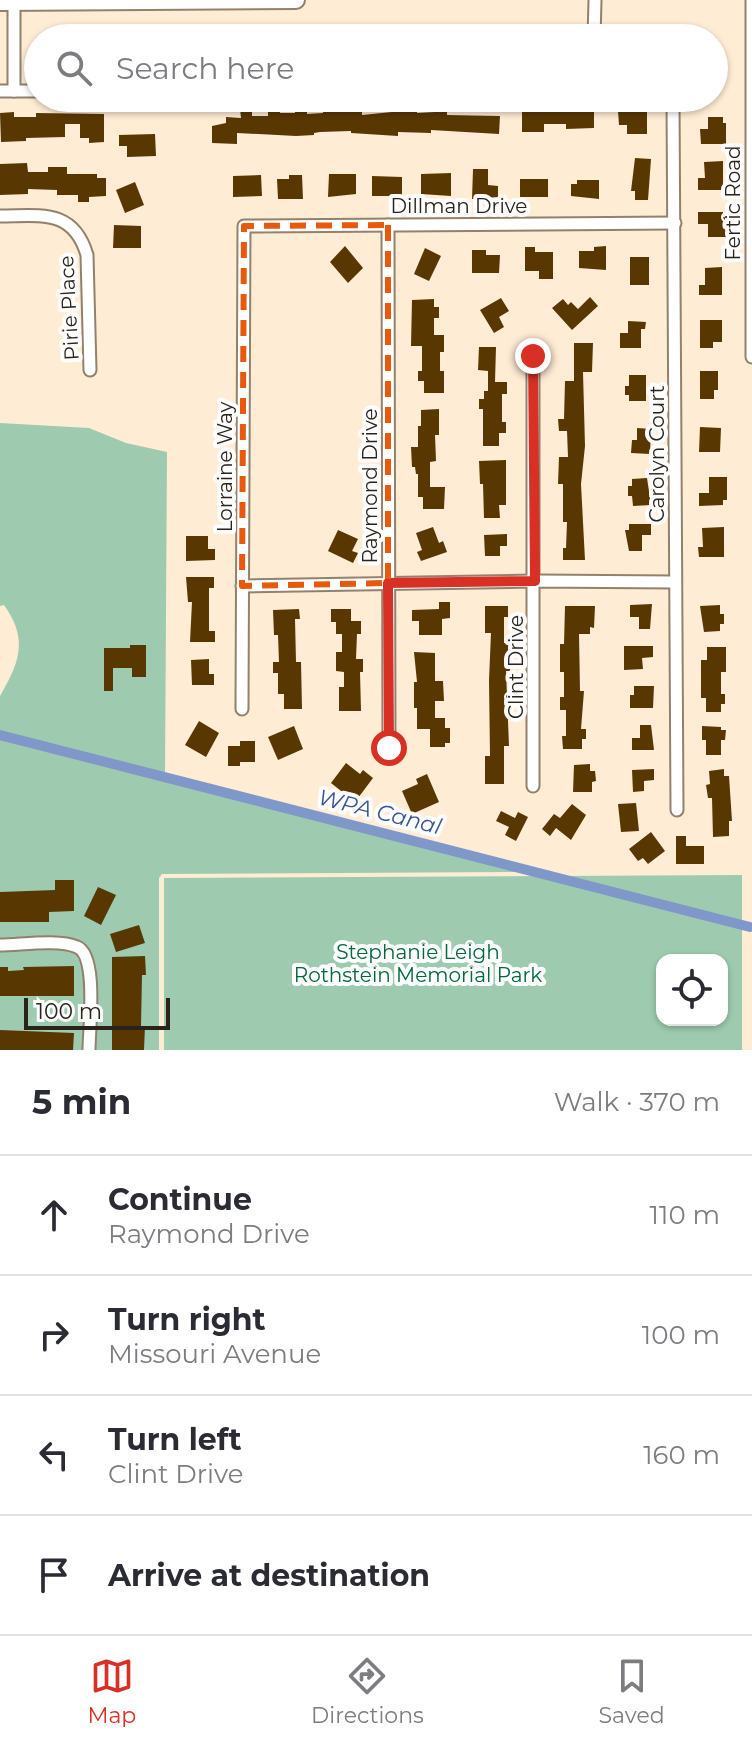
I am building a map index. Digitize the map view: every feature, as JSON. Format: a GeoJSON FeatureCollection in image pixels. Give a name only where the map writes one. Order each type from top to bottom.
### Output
{"type":"FeatureCollection","features":[{"type":"Feature","properties":{"kind":"main road"},"geometry":{"type":"LineString","coordinates":[[7,2],[296,0]]}},
{"type":"Feature","properties":{"kind":"street"},"geometry":{"type":"LineString","coordinates":[[594,24],[595,0]]}},
{"type":"Feature","properties":{"kind":"street","name":"Fertic Road"},"geometry":{"type":"LineString","coordinates":[[752,0],[752,357]]}},
{"type":"Feature","properties":{"kind":"street"},"geometry":{"type":"LineString","coordinates":[[7,2],[14,91]]}},
{"type":"Feature","properties":{"kind":"street"},"geometry":{"type":"LineString","coordinates":[[0,91],[24,91]]}},
{"type":"Feature","properties":{"kind":"street","name":"Carolyn Court"},"geometry":{"type":"LineString","coordinates":[[673,112],[677,810]]}},
{"type":"Feature","properties":{"kind":"street","name":"Pirie Place"},"geometry":{"type":"LineString","coordinates":[[0,216],[54,216],[68,224],[82,239],[87,255],[90,370]]}},
{"type":"Feature","properties":{"kind":"street","name":"Dillman Drive"},"geometry":{"type":"LineString","coordinates":[[244,226],[675,223]]}},
{"type":"Feature","properties":{"kind":"street","name":"Raymond Drive"},"geometry":{"type":"LineString","coordinates":[[388,225],[389,748]]}},
{"type":"Feature","properties":{"kind":"street","name":"Lorraine Way"},"geometry":{"type":"LineString","coordinates":[[242,709],[244,226]]}},
{"type":"Feature","properties":{"kind":"street","name":"Clint Drive"},"geometry":{"type":"LineString","coordinates":[[533,356],[533,786]]}},
{"type":"Feature","properties":{"kind":"street"},"geometry":{"type":"LineString","coordinates":[[242,586],[675,582]]}},
{"type":"Feature","properties":{"kind":"street"},"geometry":{"type":"LineString","coordinates":[[0,945],[67,944],[85,952],[90,967],[89,1050]]}},
{"type":"Feature","properties":{"kind":"highlighted area"},"geometry":{"type":"Polygon","coordinates":[[[388,225],[388,583],[242,586],[244,226],[388,225]]]}},
{"type":"Feature","properties":{"kind":"green space"},"geometry":{"type":"Polygon","coordinates":[[[0,423],[89,428],[126,443],[167,452],[165,779],[527,872],[162,874],[159,878],[159,1050],[0,1050],[0,696],[16,662],[19,640],[12,618],[4,605],[0,606],[0,423]]]}},
{"type":"Feature","properties":{"kind":"green space","name":"Stephanie Leigh Rothstein Memorial Park"},"geometry":{"type":"Polygon","coordinates":[[[742,875],[742,1050],[164,1050],[164,878],[742,875]]]}},
{"type":"Feature","properties":{"kind":"building"},"geometry":{"type":"Polygon","coordinates":[[[14,112],[14,117],[36,117],[36,113],[104,114],[104,142],[89,143],[89,138],[80,138],[80,124],[65,124],[65,137],[1,142],[0,113],[14,112]]]}},
{"type":"Feature","properties":{"kind":"building"},"geometry":{"type":"Polygon","coordinates":[[[240,112],[252,112],[252,116],[268,116],[268,112],[500,116],[499,134],[431,130],[431,133],[398,132],[398,136],[351,131],[296,136],[237,133],[237,144],[212,143],[212,126],[226,123],[226,117],[241,118],[240,112]]]}},
{"type":"Feature","properties":{"kind":"building"},"geometry":{"type":"Polygon","coordinates":[[[522,112],[594,112],[594,128],[566,129],[566,124],[544,124],[544,132],[522,132],[522,112]]]}},
{"type":"Feature","properties":{"kind":"building"},"geometry":{"type":"Polygon","coordinates":[[[618,112],[647,112],[647,134],[627,134],[627,125],[619,125],[618,112]]]}},
{"type":"Feature","properties":{"kind":"building"},"geometry":{"type":"Polygon","coordinates":[[[708,117],[723,117],[726,144],[701,144],[700,129],[708,129],[708,117]]]}},
{"type":"Feature","properties":{"kind":"building"},"geometry":{"type":"Polygon","coordinates":[[[155,134],[156,156],[127,157],[127,146],[119,146],[119,135],[155,134]]]}},
{"type":"Feature","properties":{"kind":"building"},"geometry":{"type":"Polygon","coordinates":[[[635,158],[651,159],[648,200],[635,200],[635,191],[631,191],[635,158]]]}},
{"type":"Feature","properties":{"kind":"building"},"geometry":{"type":"Polygon","coordinates":[[[723,161],[723,190],[698,190],[698,178],[705,178],[704,162],[723,161]]]}},
{"type":"Feature","properties":{"kind":"building"},"geometry":{"type":"Polygon","coordinates":[[[27,163],[28,172],[48,172],[48,167],[67,167],[67,174],[97,174],[97,178],[106,178],[106,196],[89,197],[89,202],[78,202],[78,195],[57,195],[57,190],[28,189],[28,194],[0,195],[0,164],[27,163]]]}},
{"type":"Feature","properties":{"kind":"building"},"geometry":{"type":"Polygon","coordinates":[[[473,169],[488,169],[488,185],[498,186],[498,197],[472,199],[473,169]]]}},
{"type":"Feature","properties":{"kind":"building"},"geometry":{"type":"Polygon","coordinates":[[[451,173],[451,196],[421,194],[421,174],[451,173]]]}},
{"type":"Feature","properties":{"kind":"building"},"geometry":{"type":"Polygon","coordinates":[[[329,174],[356,174],[356,194],[328,197],[329,174]]]}},
{"type":"Feature","properties":{"kind":"building"},"geometry":{"type":"Polygon","coordinates":[[[261,175],[262,196],[233,197],[233,176],[261,175]]]}},
{"type":"Feature","properties":{"kind":"building"},"geometry":{"type":"Polygon","coordinates":[[[289,175],[302,175],[303,199],[278,199],[277,179],[289,179],[289,175]]]}},
{"type":"Feature","properties":{"kind":"building"},"geometry":{"type":"Polygon","coordinates":[[[372,176],[402,177],[402,201],[392,200],[392,196],[372,196],[372,176]]]}},
{"type":"Feature","properties":{"kind":"building"},"geometry":{"type":"Polygon","coordinates":[[[520,179],[548,179],[548,197],[520,197],[520,179]]]}},
{"type":"Feature","properties":{"kind":"building"},"geometry":{"type":"Polygon","coordinates":[[[577,180],[599,180],[599,199],[571,196],[571,184],[577,184],[577,180]]]}},
{"type":"Feature","properties":{"kind":"building"},"geometry":{"type":"Polygon","coordinates":[[[135,182],[144,205],[125,213],[116,190],[135,182]]]}},
{"type":"Feature","properties":{"kind":"building"},"geometry":{"type":"Polygon","coordinates":[[[698,212],[723,212],[723,217],[729,218],[728,237],[708,237],[708,224],[698,224],[698,212]]]}},
{"type":"Feature","properties":{"kind":"building"},"geometry":{"type":"Polygon","coordinates":[[[114,225],[141,226],[141,248],[113,248],[114,225]]]}},
{"type":"Feature","properties":{"kind":"building"},"geometry":{"type":"Polygon","coordinates":[[[345,246],[363,268],[348,283],[330,262],[345,246]]]}},
{"type":"Feature","properties":{"kind":"building"},"geometry":{"type":"Polygon","coordinates":[[[606,246],[606,270],[579,268],[579,251],[594,251],[594,247],[606,246]]]}},
{"type":"Feature","properties":{"kind":"building"},"geometry":{"type":"Polygon","coordinates":[[[525,247],[535,247],[535,252],[553,252],[553,279],[539,279],[539,271],[525,271],[525,247]]]}},
{"type":"Feature","properties":{"kind":"building"},"geometry":{"type":"Polygon","coordinates":[[[425,248],[441,256],[429,281],[414,274],[425,248]]]}},
{"type":"Feature","properties":{"kind":"building"},"geometry":{"type":"Polygon","coordinates":[[[472,250],[486,250],[486,255],[500,255],[499,273],[472,273],[472,250]]]}},
{"type":"Feature","properties":{"kind":"building"},"geometry":{"type":"Polygon","coordinates":[[[630,257],[649,257],[649,285],[630,285],[630,257]]]}},
{"type":"Feature","properties":{"kind":"building"},"geometry":{"type":"Polygon","coordinates":[[[722,267],[722,295],[699,295],[699,285],[705,285],[705,268],[722,267]]]}},
{"type":"Feature","properties":{"kind":"building"},"geometry":{"type":"Polygon","coordinates":[[[590,297],[598,306],[572,330],[552,308],[563,299],[578,309],[590,297]]]}},
{"type":"Feature","properties":{"kind":"building"},"geometry":{"type":"Polygon","coordinates":[[[501,298],[509,311],[499,317],[504,327],[494,333],[480,310],[501,298]]]}},
{"type":"Feature","properties":{"kind":"building"},"geometry":{"type":"Polygon","coordinates":[[[434,299],[434,307],[439,307],[439,318],[434,318],[434,335],[444,335],[440,371],[444,371],[444,393],[424,393],[424,381],[418,381],[418,371],[422,371],[422,346],[411,346],[412,300],[434,299]]]}},
{"type":"Feature","properties":{"kind":"building"},"geometry":{"type":"Polygon","coordinates":[[[700,320],[722,320],[722,342],[713,342],[713,348],[700,348],[700,320]]]}},
{"type":"Feature","properties":{"kind":"building"},"geometry":{"type":"Polygon","coordinates":[[[628,321],[646,322],[645,329],[641,329],[641,348],[620,348],[620,333],[628,333],[628,321]]]}},
{"type":"Feature","properties":{"kind":"building"},"geometry":{"type":"Polygon","coordinates":[[[574,343],[593,343],[592,372],[583,372],[585,446],[581,484],[585,560],[563,560],[567,522],[563,522],[563,484],[558,484],[559,457],[568,457],[567,431],[559,431],[558,419],[564,419],[565,381],[574,381],[574,343]]]}},
{"type":"Feature","properties":{"kind":"building"},"geometry":{"type":"Polygon","coordinates":[[[479,347],[496,347],[495,382],[507,382],[507,394],[502,394],[502,422],[506,422],[506,433],[499,433],[499,446],[483,446],[483,409],[479,409],[479,399],[484,399],[484,391],[488,391],[488,371],[478,370],[479,347]]]}},
{"type":"Feature","properties":{"kind":"building"},"geometry":{"type":"Polygon","coordinates":[[[700,371],[718,371],[718,390],[714,390],[714,399],[700,399],[700,371]]]}},
{"type":"Feature","properties":{"kind":"building"},"geometry":{"type":"Polygon","coordinates":[[[629,375],[646,375],[646,401],[629,401],[629,395],[625,395],[629,375]]]}},
{"type":"Feature","properties":{"kind":"building"},"geometry":{"type":"Polygon","coordinates":[[[439,409],[439,435],[435,435],[436,461],[430,462],[430,487],[445,487],[444,509],[423,509],[423,497],[418,497],[418,474],[412,467],[411,447],[418,447],[421,410],[439,409]]]}},
{"type":"Feature","properties":{"kind":"building"},"geometry":{"type":"Polygon","coordinates":[[[700,427],[721,428],[720,452],[699,452],[700,427]]]}},
{"type":"Feature","properties":{"kind":"building"},"geometry":{"type":"Polygon","coordinates":[[[637,428],[651,429],[650,454],[631,453],[632,440],[637,440],[637,428]]]}},
{"type":"Feature","properties":{"kind":"building"},"geometry":{"type":"Polygon","coordinates":[[[506,460],[506,505],[499,505],[500,518],[484,518],[479,461],[506,460]]]}},
{"type":"Feature","properties":{"kind":"building"},"geometry":{"type":"Polygon","coordinates":[[[709,477],[727,477],[727,500],[723,500],[723,505],[699,506],[699,493],[709,493],[709,477]]]}},
{"type":"Feature","properties":{"kind":"building"},"geometry":{"type":"Polygon","coordinates":[[[647,478],[651,505],[633,506],[632,496],[628,496],[628,486],[632,486],[632,479],[647,478]]]}},
{"type":"Feature","properties":{"kind":"building"},"geometry":{"type":"Polygon","coordinates":[[[629,524],[651,524],[651,535],[642,535],[642,551],[629,551],[625,530],[629,530],[629,524]]]}},
{"type":"Feature","properties":{"kind":"building"},"geometry":{"type":"Polygon","coordinates":[[[433,527],[439,543],[443,541],[447,552],[421,561],[417,552],[422,550],[416,533],[433,527]]]}},
{"type":"Feature","properties":{"kind":"building"},"geometry":{"type":"Polygon","coordinates":[[[724,527],[724,557],[699,557],[698,547],[703,547],[702,528],[724,527]]]}},
{"type":"Feature","properties":{"kind":"building"},"geometry":{"type":"Polygon","coordinates":[[[338,530],[358,539],[352,551],[358,553],[353,563],[328,551],[338,530]]]}},
{"type":"Feature","properties":{"kind":"building"},"geometry":{"type":"Polygon","coordinates":[[[507,534],[507,546],[500,546],[500,556],[485,556],[484,535],[507,534]]]}},
{"type":"Feature","properties":{"kind":"building"},"geometry":{"type":"Polygon","coordinates":[[[186,536],[208,536],[208,549],[215,549],[215,560],[186,561],[186,536]]]}},
{"type":"Feature","properties":{"kind":"building"},"geometry":{"type":"Polygon","coordinates":[[[186,577],[214,577],[214,588],[209,588],[209,631],[215,631],[215,642],[190,642],[192,602],[188,602],[186,577]]]}},
{"type":"Feature","properties":{"kind":"building"},"geometry":{"type":"Polygon","coordinates":[[[439,602],[450,602],[450,618],[442,619],[442,635],[419,635],[419,621],[412,621],[412,610],[439,609],[439,602]]]}},
{"type":"Feature","properties":{"kind":"building"},"geometry":{"type":"Polygon","coordinates":[[[652,604],[650,629],[639,629],[639,617],[630,617],[630,605],[652,604]]]}},
{"type":"Feature","properties":{"kind":"building"},"geometry":{"type":"Polygon","coordinates":[[[720,605],[724,624],[720,624],[720,631],[704,632],[700,606],[720,605]]]}},
{"type":"Feature","properties":{"kind":"building"},"geometry":{"type":"Polygon","coordinates":[[[485,606],[508,606],[508,617],[504,617],[504,643],[511,643],[510,671],[506,671],[509,746],[504,746],[504,784],[485,784],[485,756],[490,756],[491,633],[485,633],[485,606]]]}},
{"type":"Feature","properties":{"kind":"building"},"geometry":{"type":"Polygon","coordinates":[[[565,606],[595,606],[594,628],[590,627],[590,634],[579,634],[580,691],[584,691],[581,729],[586,729],[582,749],[563,749],[566,710],[560,710],[560,697],[564,697],[564,672],[560,672],[560,644],[564,644],[565,606]]]}},
{"type":"Feature","properties":{"kind":"building"},"geometry":{"type":"Polygon","coordinates":[[[299,609],[300,619],[295,619],[296,662],[301,662],[302,709],[284,709],[284,694],[278,694],[278,673],[273,673],[273,662],[279,662],[273,610],[299,609]]]}},
{"type":"Feature","properties":{"kind":"building"},"geometry":{"type":"Polygon","coordinates":[[[331,609],[351,609],[351,621],[361,621],[356,659],[363,659],[363,672],[360,672],[361,711],[339,711],[339,687],[344,687],[344,672],[336,671],[336,652],[342,652],[342,634],[336,634],[336,622],[331,622],[331,609]]]}},
{"type":"Feature","properties":{"kind":"building"},"geometry":{"type":"Polygon","coordinates":[[[130,645],[146,645],[146,677],[132,677],[132,668],[113,668],[113,691],[104,691],[104,648],[130,648],[130,645]]]}},
{"type":"Feature","properties":{"kind":"building"},"geometry":{"type":"Polygon","coordinates":[[[624,646],[653,646],[653,657],[642,658],[643,669],[624,670],[624,646]]]}},
{"type":"Feature","properties":{"kind":"building"},"geometry":{"type":"Polygon","coordinates":[[[707,647],[726,647],[726,672],[721,672],[721,694],[725,694],[725,704],[721,704],[721,712],[706,712],[706,698],[701,698],[701,660],[707,660],[707,647]]]}},
{"type":"Feature","properties":{"kind":"building"},"geometry":{"type":"Polygon","coordinates":[[[414,652],[435,653],[435,681],[443,681],[444,701],[435,701],[435,718],[445,718],[445,728],[450,728],[450,743],[445,743],[445,747],[430,747],[430,729],[417,729],[414,652]]]}},
{"type":"Feature","properties":{"kind":"building"},"geometry":{"type":"Polygon","coordinates":[[[209,659],[209,674],[214,674],[214,685],[192,685],[191,660],[209,659]]]}},
{"type":"Feature","properties":{"kind":"building"},"geometry":{"type":"Polygon","coordinates":[[[634,686],[654,686],[653,708],[630,708],[634,686]]]}},
{"type":"Feature","properties":{"kind":"building"},"geometry":{"type":"Polygon","coordinates":[[[199,721],[219,733],[206,757],[185,745],[199,721]]]}},
{"type":"Feature","properties":{"kind":"building"},"geometry":{"type":"Polygon","coordinates":[[[640,725],[651,725],[654,750],[632,750],[632,738],[640,738],[640,725]]]}},
{"type":"Feature","properties":{"kind":"building"},"geometry":{"type":"Polygon","coordinates":[[[294,726],[303,749],[278,760],[268,737],[294,726]]]}},
{"type":"Feature","properties":{"kind":"building"},"geometry":{"type":"Polygon","coordinates":[[[702,726],[726,730],[725,740],[721,740],[721,755],[706,755],[702,726]]]}},
{"type":"Feature","properties":{"kind":"building"},"geometry":{"type":"Polygon","coordinates":[[[240,741],[255,741],[255,762],[228,766],[228,746],[240,746],[240,741]]]}},
{"type":"Feature","properties":{"kind":"building"},"geometry":{"type":"Polygon","coordinates":[[[346,763],[360,774],[363,770],[373,778],[355,802],[331,783],[346,763]]]}},
{"type":"Feature","properties":{"kind":"building"},"geometry":{"type":"Polygon","coordinates":[[[590,764],[596,781],[592,782],[592,792],[573,792],[574,765],[590,764]]]}},
{"type":"Feature","properties":{"kind":"building"},"geometry":{"type":"Polygon","coordinates":[[[654,769],[654,780],[644,781],[644,791],[633,792],[632,770],[654,769]]]}},
{"type":"Feature","properties":{"kind":"building"},"geometry":{"type":"Polygon","coordinates":[[[724,769],[724,776],[729,776],[732,821],[729,821],[729,836],[713,837],[712,798],[708,798],[706,785],[710,784],[709,771],[724,769]]]}},
{"type":"Feature","properties":{"kind":"building"},"geometry":{"type":"Polygon","coordinates":[[[427,774],[439,802],[412,814],[402,791],[418,784],[416,779],[427,774]]]}},
{"type":"Feature","properties":{"kind":"building"},"geometry":{"type":"Polygon","coordinates":[[[636,803],[639,831],[621,832],[618,804],[636,803]]]}},
{"type":"Feature","properties":{"kind":"building"},"geometry":{"type":"Polygon","coordinates":[[[572,804],[586,815],[571,840],[556,828],[550,836],[542,829],[554,814],[560,818],[572,804]]]}},
{"type":"Feature","properties":{"kind":"building"},"geometry":{"type":"Polygon","coordinates":[[[501,811],[515,818],[518,812],[528,817],[516,841],[505,835],[509,827],[496,821],[501,811]]]}},
{"type":"Feature","properties":{"kind":"building"},"geometry":{"type":"Polygon","coordinates":[[[651,832],[665,851],[648,864],[643,858],[638,861],[629,849],[651,832]]]}},
{"type":"Feature","properties":{"kind":"building"},"geometry":{"type":"Polygon","coordinates":[[[676,836],[686,836],[686,846],[704,846],[704,864],[676,864],[676,836]]]}},
{"type":"Feature","properties":{"kind":"building"},"geometry":{"type":"Polygon","coordinates":[[[55,880],[74,880],[74,911],[49,912],[49,922],[0,922],[0,892],[55,890],[55,880]]]}},
{"type":"Feature","properties":{"kind":"building"},"geometry":{"type":"Polygon","coordinates":[[[98,887],[116,895],[101,925],[84,916],[98,887]]]}},
{"type":"Feature","properties":{"kind":"building"},"geometry":{"type":"Polygon","coordinates":[[[139,925],[145,943],[116,952],[110,934],[139,925]]]}},
{"type":"Feature","properties":{"kind":"building"},"geometry":{"type":"Polygon","coordinates":[[[145,956],[141,1026],[145,1026],[144,1050],[112,1050],[112,957],[145,956]]]}},
{"type":"Feature","properties":{"kind":"building"},"geometry":{"type":"Polygon","coordinates":[[[74,966],[74,996],[0,996],[0,967],[8,967],[8,971],[24,970],[23,967],[74,966]]]}},
{"type":"Feature","properties":{"kind":"building"},"geometry":{"type":"Polygon","coordinates":[[[0,1030],[74,1033],[73,1050],[0,1050],[0,1030]]]}},
{"type":"Feature","properties":{"kind":"waterway","name":"WPA Canal"},"geometry":{"type":"LineString","coordinates":[[0,735],[750,927]]}},
{"type":"Feature","properties":{"kind":"route"},"geometry":{"type":"LineString","coordinates":[[389,748],[388,583],[535,581],[533,356]]}}]}
